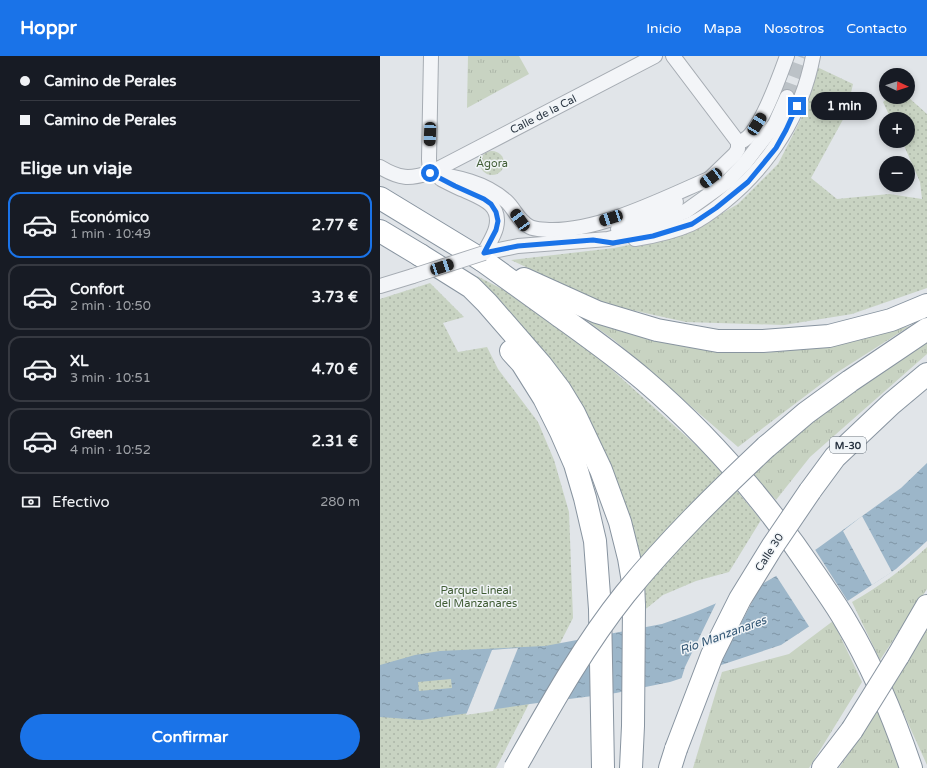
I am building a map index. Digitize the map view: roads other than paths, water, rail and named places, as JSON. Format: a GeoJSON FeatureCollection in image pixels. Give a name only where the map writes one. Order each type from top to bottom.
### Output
{"type":"FeatureCollection","features":[{"type":"Feature","properties":{"kind":"highway"},"geometry":{"type":"LineString","coordinates":[[380,198],[483,257],[597,312],[657,330],[718,341],[763,341],[829,336],[891,320],[927,305]]}},
{"type":"Feature","properties":{"kind":"highway"},"geometry":{"type":"LineString","coordinates":[[380,231],[471,287],[487,303],[541,365],[560,390],[574,413],[601,470],[620,522],[633,582],[633,726],[631,768]]}},
{"type":"Feature","properties":{"kind":"highway"},"geometry":{"type":"LineString","coordinates":[[420,255],[468,298],[522,363],[548,404],[575,464],[595,541],[600,609],[603,768]]}},
{"type":"Feature","properties":{"kind":"highway"},"geometry":{"type":"LineString","coordinates":[[483,257],[643,379],[693,424],[729,462],[762,501],[796,546],[846,621],[873,674],[900,737],[911,768]]}},
{"type":"Feature","properties":{"kind":"highway"},"geometry":{"type":"LineString","coordinates":[[514,768],[581,654],[625,594],[706,503],[766,447],[812,409],[927,329]]}},
{"type":"Feature","properties":{"kind":"highway","name":"Calle 30"},"geometry":{"type":"LineString","coordinates":[[673,759],[712,655],[740,599],[772,547],[810,491],[836,457],[891,404],[927,374]]}},
{"type":"Feature","properties":{"kind":"highway"},"geometry":{"type":"LineString","coordinates":[[823,768],[852,730],[927,606]]}},
{"type":"Feature","properties":{"kind":"street"},"geometry":{"type":"LineString","coordinates":[[430,173],[431,56]]}},
{"type":"Feature","properties":{"kind":"street","name":"Calle de la Cal"},"geometry":{"type":"LineString","coordinates":[[430,173],[656,56]]}},
{"type":"Feature","properties":{"kind":"street"},"geometry":{"type":"LineString","coordinates":[[738,142],[744,141],[752,133],[763,115],[787,56]]}},
{"type":"Feature","properties":{"kind":"street"},"geometry":{"type":"LineString","coordinates":[[593,240],[613,243],[653,236],[692,224],[716,208],[748,182],[776,148],[786,130],[801,98],[813,56]]}},
{"type":"Feature","properties":{"kind":"street"},"geometry":{"type":"LineString","coordinates":[[593,240],[667,207],[711,178],[735,154],[738,149],[738,142],[677,58]]}},
{"type":"Feature","properties":{"kind":"street"},"geometry":{"type":"LineString","coordinates":[[380,286],[518,246],[608,239],[639,231],[686,211],[728,181],[756,151],[775,124],[787,97]]}},
{"type":"Feature","properties":{"kind":"street"},"geometry":{"type":"LineString","coordinates":[[380,167],[391,174],[409,178],[430,173],[465,179],[494,191],[507,202],[520,220],[530,227],[536,229],[556,230],[584,227],[625,214],[711,178]]}},
{"type":"Feature","properties":{"kind":"street"},"geometry":{"type":"LineString","coordinates":[[430,173],[484,199],[491,204],[496,212],[498,221],[496,230],[483,257]]}},
{"type":"Feature","properties":{"kind":"water","name":"Río Manzanares"},"geometry":{"type":"Polygon","coordinates":[[[927,463],[927,541],[896,569],[781,645],[670,682],[616,693],[421,720],[380,717],[380,665],[415,655],[440,651],[545,646],[662,624],[693,613],[760,585],[776,576],[818,548],[901,488],[927,463]],[[451,679],[418,682],[419,691],[452,688],[451,679]]]}},
{"type":"Feature","properties":{"kind":"tunnel"},"geometry":{"type":"LineString","coordinates":[[787,97],[802,56]]}},
{"type":"Feature","properties":{"kind":"park label","name":"Ágora"},"geometry":{"type":"Point","coordinates":[492,163]}},
{"type":"Feature","properties":{"kind":"park label","name":"Parque Lineal del Manzanares"},"geometry":{"type":"Point","coordinates":[476,596]}}]}
